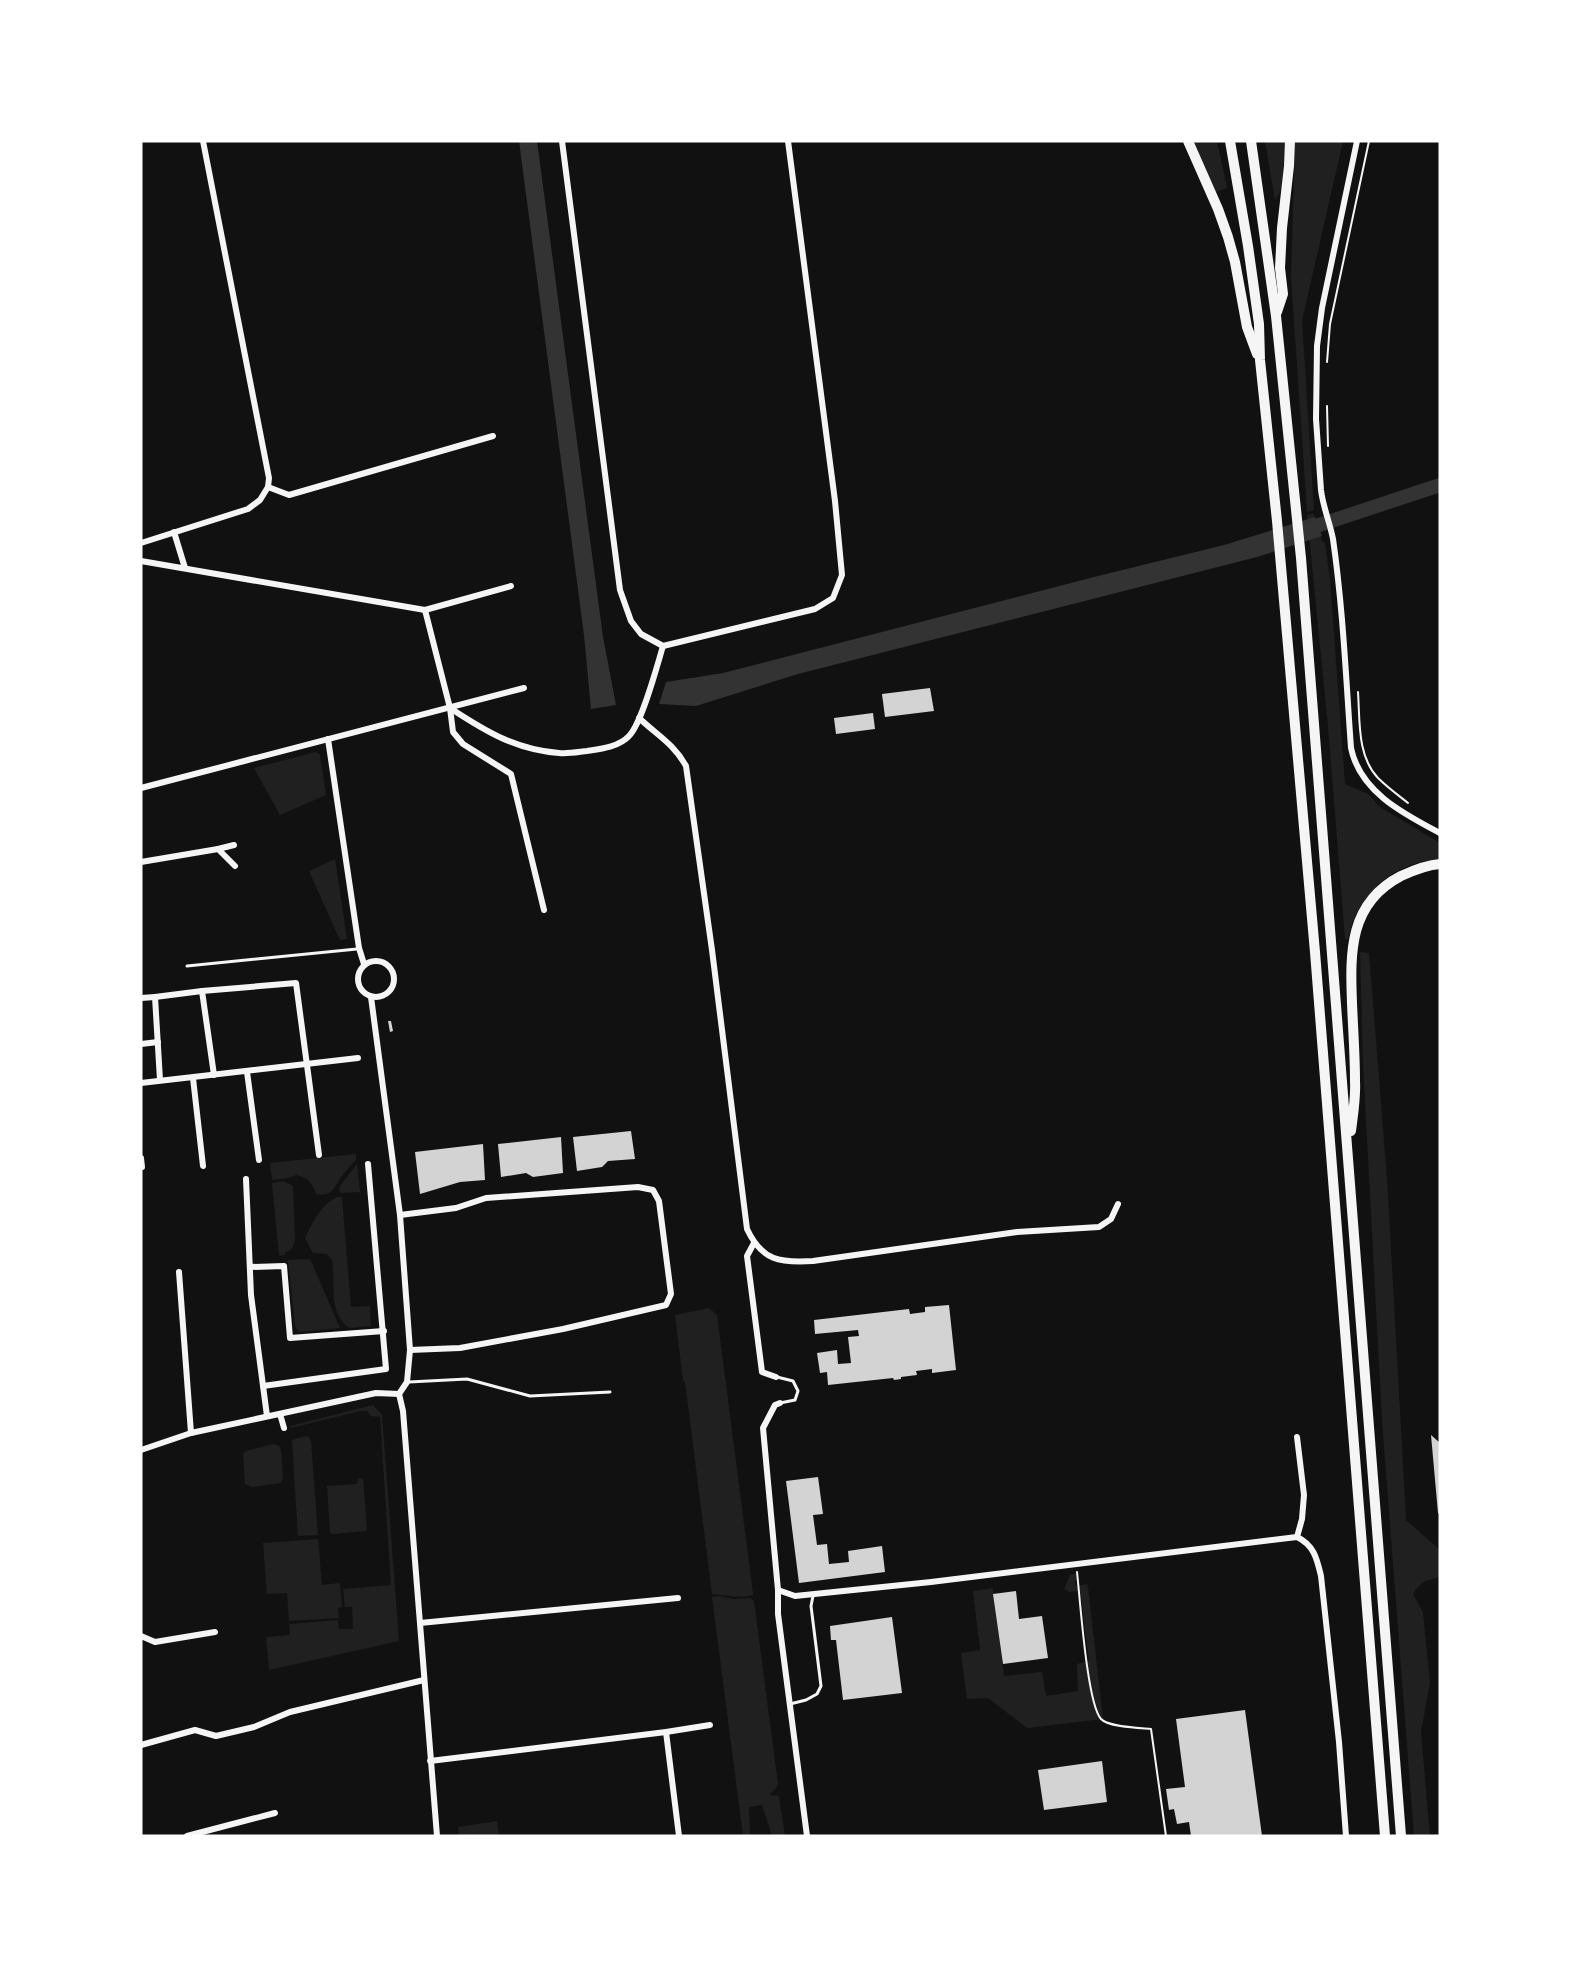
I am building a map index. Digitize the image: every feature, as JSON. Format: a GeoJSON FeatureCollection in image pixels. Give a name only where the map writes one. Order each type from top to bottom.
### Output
{"type":"FeatureCollection","features":[{"type":"Feature","properties":{"kind":"highway"},"geometry":{"type":"LineString","coordinates":[[1188,141],[1228,237],[1247,327],[1260,360]]}},
{"type":"Feature","properties":{"kind":"highway"},"geometry":{"type":"LineString","coordinates":[[1230,141],[1258,313],[1260,360],[1281,564],[1316,964],[1385,1836]]}},
{"type":"Feature","properties":{"kind":"highway"},"geometry":{"type":"LineString","coordinates":[[1251,141],[1276,316],[1301,558],[1401,1836]]}},
{"type":"Feature","properties":{"kind":"highway"},"geometry":{"type":"LineString","coordinates":[[1276,316],[1283,294],[1282,228],[1290,141]]}},
{"type":"Feature","properties":{"kind":"highway"},"geometry":{"type":"LineString","coordinates":[[1349,1161],[1355,1084],[1350,969],[1353,937],[1365,908],[1382,888],[1419,868],[1440,864]]}},
{"type":"Feature","properties":{"kind":"street"},"geometry":{"type":"LineString","coordinates":[[141,543],[248,509],[260,500],[268,487],[269,478],[203,141]]}},
{"type":"Feature","properties":{"kind":"street"},"geometry":{"type":"LineString","coordinates":[[562,141],[620,590],[631,621],[641,634],[663,646],[815,609],[832,598],[842,575],[835,501],[788,141]]}},
{"type":"Feature","properties":{"kind":"street"},"geometry":{"type":"LineString","coordinates":[[1357,141],[1322,308],[1317,346],[1316,419],[1323,506],[1332,535],[1337,571],[1353,758],[1365,780],[1383,798],[1418,822],[1440,833]]}},
{"type":"Feature","properties":{"kind":"street"},"geometry":{"type":"LineString","coordinates":[[268,487],[289,495],[493,436]]}},
{"type":"Feature","properties":{"kind":"street"},"geometry":{"type":"LineString","coordinates":[[174,532],[185,568]]}},
{"type":"Feature","properties":{"kind":"street"},"geometry":{"type":"LineString","coordinates":[[141,561],[425,610],[511,586]]}},
{"type":"Feature","properties":{"kind":"street"},"geometry":{"type":"LineString","coordinates":[[425,610],[450,708],[453,732],[463,744],[512,774],[544,910]]}},
{"type":"Feature","properties":{"kind":"street"},"geometry":{"type":"LineString","coordinates":[[450,708],[491,735],[529,748],[560,753],[599,750],[622,742],[631,735],[663,646]]}},
{"type":"Feature","properties":{"kind":"street"},"geometry":{"type":"LineString","coordinates":[[141,788],[524,688]]}},
{"type":"Feature","properties":{"kind":"street"},"geometry":{"type":"LineString","coordinates":[[639,718],[679,753],[686,766],[747,1229],[754,1243],[768,1256],[789,1262],[813,1261],[1017,1232],[1099,1227],[1111,1219],[1118,1204]]}},
{"type":"Feature","properties":{"kind":"street"},"geometry":{"type":"LineString","coordinates":[[328,738],[359,948],[364,964]]}},
{"type":"Feature","properties":{"kind":"street"},"geometry":{"type":"LineString","coordinates":[[141,862],[234,845]]}},
{"type":"Feature","properties":{"kind":"street"},"geometry":{"type":"LineString","coordinates":[[218,849],[235,866]]}},
{"type":"Feature","properties":{"kind":"street"},"geometry":{"type":"LineString","coordinates":[[373,960],[383,962],[391,968],[395,977],[394,985],[389,993],[382,997],[371,997],[362,992],[357,982],[358,972],[364,964],[373,960]]}},
{"type":"Feature","properties":{"kind":"street"},"geometry":{"type":"LineString","coordinates":[[141,998],[296,983],[319,1155]]}},
{"type":"Feature","properties":{"kind":"street"},"geometry":{"type":"LineString","coordinates":[[202,991],[214,1076]]}},
{"type":"Feature","properties":{"kind":"street"},"geometry":{"type":"LineString","coordinates":[[155,997],[160,1080]]}},
{"type":"Feature","properties":{"kind":"street"},"geometry":{"type":"LineString","coordinates":[[371,997],[400,1215],[410,1350],[407,1382],[399,1395],[403,1411],[437,1836]]}},
{"type":"Feature","properties":{"kind":"street"},"geometry":{"type":"LineString","coordinates":[[141,1044],[158,1042]]}},
{"type":"Feature","properties":{"kind":"street"},"geometry":{"type":"LineString","coordinates":[[141,1083],[358,1058]]}},
{"type":"Feature","properties":{"kind":"street"},"geometry":{"type":"LineString","coordinates":[[248,1072],[259,1160]]}},
{"type":"Feature","properties":{"kind":"street"},"geometry":{"type":"LineString","coordinates":[[193,1078],[203,1166]]}},
{"type":"Feature","properties":{"kind":"street"},"geometry":{"type":"LineString","coordinates":[[141,1158],[142,1167]]}},
{"type":"Feature","properties":{"kind":"street"},"geometry":{"type":"LineString","coordinates":[[264,1386],[386,1369],[368,1164]]}},
{"type":"Feature","properties":{"kind":"street"},"geometry":{"type":"LineString","coordinates":[[246,1179],[251,1295],[267,1416]]}},
{"type":"Feature","properties":{"kind":"street"},"geometry":{"type":"LineString","coordinates":[[400,1215],[456,1208],[486,1198],[638,1187],[652,1190],[659,1201],[671,1294],[666,1305],[563,1329],[460,1348],[410,1350]]}},
{"type":"Feature","properties":{"kind":"street"},"geometry":{"type":"LineString","coordinates":[[754,1243],[747,1256],[762,1372],[776,1377]]}},
{"type":"Feature","properties":{"kind":"street"},"geometry":{"type":"LineString","coordinates":[[250,1268],[284,1266],[290,1338],[384,1331]]}},
{"type":"Feature","properties":{"kind":"street"},"geometry":{"type":"LineString","coordinates":[[178,1272],[191,1433]]}},
{"type":"Feature","properties":{"kind":"street"},"geometry":{"type":"LineString","coordinates":[[141,1450],[191,1433],[267,1416],[376,1393],[399,1395]]}},
{"type":"Feature","properties":{"kind":"street"},"geometry":{"type":"LineString","coordinates":[[780,1403],[775,1406],[763,1428],[778,1590],[777,1614],[807,1836]]}},
{"type":"Feature","properties":{"kind":"street"},"geometry":{"type":"LineString","coordinates":[[280,1414],[284,1428]]}},
{"type":"Feature","properties":{"kind":"street"},"geometry":{"type":"LineString","coordinates":[[1297,1437],[1304,1496],[1302,1520],[1297,1537]]}},
{"type":"Feature","properties":{"kind":"street"},"geometry":{"type":"LineString","coordinates":[[778,1590],[795,1596],[1076,1565],[1297,1537],[1305,1540],[1313,1549],[1318,1560],[1321,1576],[1339,1742],[1346,1836]]}},
{"type":"Feature","properties":{"kind":"street"},"geometry":{"type":"LineString","coordinates":[[420,1623],[678,1598]]}},
{"type":"Feature","properties":{"kind":"street"},"geometry":{"type":"LineString","coordinates":[[141,1636],[155,1642],[215,1632]]}},
{"type":"Feature","properties":{"kind":"street"},"geometry":{"type":"LineString","coordinates":[[141,1745],[195,1730],[216,1736],[254,1727],[291,1712],[424,1680]]}},
{"type":"Feature","properties":{"kind":"street"},"geometry":{"type":"LineString","coordinates":[[430,1761],[710,1725]]}},
{"type":"Feature","properties":{"kind":"street"},"geometry":{"type":"LineString","coordinates":[[666,1732],[679,1836]]}},
{"type":"Feature","properties":{"kind":"street"},"geometry":{"type":"LineString","coordinates":[[187,1836],[275,1813]]}},
{"type":"Feature","properties":{"kind":"lane"},"geometry":{"type":"LineString","coordinates":[[187,966],[359,948]]}},
{"type":"Feature","properties":{"kind":"lane"},"geometry":{"type":"LineString","coordinates":[[776,1377],[794,1381],[798,1391],[795,1400],[780,1403]]}},
{"type":"Feature","properties":{"kind":"lane"},"geometry":{"type":"LineString","coordinates":[[407,1382],[467,1379],[530,1396],[610,1392]]}},
{"type":"Feature","properties":{"kind":"lane"},"geometry":{"type":"LineString","coordinates":[[789,1704],[806,1700],[817,1694],[820,1686],[811,1606],[813,1594]]}},
{"type":"Feature","properties":{"kind":"path"},"geometry":{"type":"LineString","coordinates":[[1326,369],[1330,324],[1369,141]]}},
{"type":"Feature","properties":{"kind":"path"},"geometry":{"type":"LineString","coordinates":[[1326,401],[1328,445]]}},
{"type":"Feature","properties":{"kind":"path"},"geometry":{"type":"LineString","coordinates":[[1358,692],[1364,755],[1378,778],[1413,808]]}},
{"type":"Feature","properties":{"kind":"path"},"geometry":{"type":"LineString","coordinates":[[1076,1565],[1092,1696],[1101,1719],[1107,1723],[1151,1729],[1166,1836]]}},
{"type":"Feature","properties":{"kind":"shaded area"},"geometry":{"type":"Polygon","coordinates":[[[519,141],[537,141],[603,637],[616,705],[591,709],[584,635],[519,141]]]}},
{"type":"Feature","properties":{"kind":"shaded area"},"geometry":{"type":"Polygon","coordinates":[[[1192,141],[1217,141],[1227,188],[1216,192],[1192,141]]]}},
{"type":"Feature","properties":{"kind":"shaded area"},"geometry":{"type":"Polygon","coordinates":[[[1265,141],[1286,141],[1281,190],[1275,200],[1265,141]]]}},
{"type":"Feature","properties":{"kind":"shaded area"},"geometry":{"type":"Polygon","coordinates":[[[1295,141],[1343,141],[1302,321],[1314,510],[1307,512],[1291,277],[1295,141]]]}},
{"type":"Feature","properties":{"kind":"shaded area"},"geometry":{"type":"Polygon","coordinates":[[[1313,513],[1322,541],[1325,543],[1330,579],[1345,784],[1368,794],[1380,807],[1440,843],[1440,859],[1407,866],[1380,883],[1360,908],[1348,939],[1345,939],[1328,726],[1307,515],[1313,513]]]}},
{"type":"Feature","properties":{"kind":"shaded area"},"geometry":{"type":"Polygon","coordinates":[[[1315,517],[1322,536],[1257,557],[798,674],[696,706],[659,704],[666,682],[723,673],[1224,545],[1315,517]]]}},
{"type":"Feature","properties":{"kind":"shaded area"},"geometry":{"type":"Polygon","coordinates":[[[316,752],[320,755],[326,795],[280,815],[254,768],[316,752]]]}},
{"type":"Feature","properties":{"kind":"shaded area"},"geometry":{"type":"Polygon","coordinates":[[[335,859],[347,939],[340,940],[309,871],[335,859]]]}},
{"type":"Feature","properties":{"kind":"shaded area"},"geometry":{"type":"Polygon","coordinates":[[[1360,952],[1369,953],[1387,1178],[1406,1520],[1440,1550],[1440,1577],[1428,1580],[1413,1594],[1423,1612],[1430,1683],[1421,1732],[1430,1836],[1414,1836],[1382,1421],[1363,1063],[1360,952]]]}},
{"type":"Feature","properties":{"kind":"shaded area"},"geometry":{"type":"Polygon","coordinates":[[[356,1154],[356,1160],[332,1191],[326,1194],[316,1194],[309,1181],[296,1175],[272,1180],[270,1163],[356,1154]]]}},
{"type":"Feature","properties":{"kind":"shaded area"},"geometry":{"type":"Polygon","coordinates":[[[357,1164],[360,1192],[341,1193],[340,1186],[357,1164]]]}},
{"type":"Feature","properties":{"kind":"shaded area"},"geometry":{"type":"Polygon","coordinates":[[[283,1181],[293,1186],[295,1241],[291,1250],[279,1256],[272,1183],[283,1181]]]}},
{"type":"Feature","properties":{"kind":"shaded area"},"geometry":{"type":"Polygon","coordinates":[[[337,1197],[342,1197],[351,1307],[370,1306],[371,1326],[349,1328],[342,1321],[335,1305],[332,1260],[327,1254],[313,1253],[305,1238],[322,1209],[337,1197]]]}},
{"type":"Feature","properties":{"kind":"shaded area"},"geometry":{"type":"Polygon","coordinates":[[[310,1259],[340,1328],[299,1332],[295,1326],[288,1260],[310,1259]]]}},
{"type":"Feature","properties":{"kind":"shaded area"},"geometry":{"type":"Polygon","coordinates":[[[709,1308],[717,1315],[753,1593],[748,1596],[712,1594],[685,1382],[683,1381],[675,1315],[709,1308]]]}},
{"type":"Feature","properties":{"kind":"shaded area"},"geometry":{"type":"Polygon","coordinates":[[[373,1405],[382,1415],[399,1641],[269,1670],[266,1637],[290,1635],[289,1624],[338,1620],[339,1629],[353,1629],[352,1607],[345,1607],[343,1589],[391,1585],[380,1417],[371,1416],[367,1411],[360,1411],[291,1428],[290,1426],[373,1405]]]}},
{"type":"Feature","properties":{"kind":"shaded area"},"geometry":{"type":"Polygon","coordinates":[[[305,1436],[311,1441],[318,1535],[298,1536],[292,1440],[305,1436]]]}},
{"type":"Feature","properties":{"kind":"shaded area"},"geometry":{"type":"Polygon","coordinates":[[[273,1444],[279,1446],[281,1450],[283,1479],[281,1483],[252,1487],[245,1484],[243,1454],[246,1451],[273,1444]]]}},
{"type":"Feature","properties":{"kind":"shaded area"},"geometry":{"type":"Polygon","coordinates":[[[363,1478],[366,1531],[332,1534],[327,1486],[357,1484],[358,1479],[363,1478]]]}},
{"type":"Feature","properties":{"kind":"shaded area"},"geometry":{"type":"Polygon","coordinates":[[[318,1539],[322,1585],[340,1583],[342,1607],[338,1608],[339,1618],[289,1621],[287,1593],[267,1594],[263,1543],[318,1539]]]}},
{"type":"Feature","properties":{"kind":"shaded area"},"geometry":{"type":"Polygon","coordinates":[[[1077,1573],[1079,1580],[1075,1581],[1076,1586],[1087,1584],[1088,1587],[1103,1719],[1027,1728],[988,1698],[967,1699],[961,1653],[980,1650],[973,1591],[993,1588],[1004,1676],[1042,1672],[1046,1696],[1078,1691],[1077,1664],[1089,1661],[1080,1591],[1070,1592],[1064,1589],[1070,1575],[1077,1573]]]}},
{"type":"Feature","properties":{"kind":"shaded area"},"geometry":{"type":"Polygon","coordinates":[[[712,1597],[733,1599],[750,1598],[754,1601],[778,1784],[770,1794],[779,1797],[785,1836],[772,1836],[762,1805],[749,1807],[750,1836],[743,1836],[712,1597]]]}},
{"type":"Feature","properties":{"kind":"shaded area"},"geometry":{"type":"Polygon","coordinates":[[[497,1821],[499,1836],[459,1836],[458,1827],[497,1821]]]}},
{"type":"Feature","properties":{"kind":"building"},"geometry":{"type":"Polygon","coordinates":[[[930,688],[934,711],[885,717],[882,694],[930,688]]]}},
{"type":"Feature","properties":{"kind":"building"},"geometry":{"type":"Polygon","coordinates":[[[873,713],[875,729],[836,734],[834,718],[873,713]]]}},
{"type":"Feature","properties":{"kind":"building"},"geometry":{"type":"Polygon","coordinates":[[[388,1021],[391,1021],[393,1031],[390,1032],[388,1021]]]}},
{"type":"Feature","properties":{"kind":"building"},"geometry":{"type":"Polygon","coordinates":[[[631,1131],[635,1159],[608,1161],[602,1167],[577,1171],[573,1137],[631,1131]]]}},
{"type":"Feature","properties":{"kind":"building"},"geometry":{"type":"Polygon","coordinates":[[[561,1137],[563,1173],[533,1177],[526,1173],[501,1177],[498,1144],[561,1137]]]}},
{"type":"Feature","properties":{"kind":"building"},"geometry":{"type":"Polygon","coordinates":[[[483,1144],[485,1180],[460,1182],[420,1194],[415,1152],[483,1144]]]}},
{"type":"Feature","properties":{"kind":"building"},"geometry":{"type":"Polygon","coordinates":[[[949,1305],[956,1370],[932,1373],[932,1369],[916,1371],[917,1375],[901,1377],[901,1379],[828,1385],[827,1372],[820,1373],[817,1353],[837,1350],[838,1364],[851,1363],[848,1337],[859,1336],[858,1330],[815,1334],[814,1320],[909,1309],[910,1314],[925,1312],[925,1307],[949,1305]]]}},
{"type":"Feature","properties":{"kind":"building"},"geometry":{"type":"Polygon","coordinates":[[[1431,1435],[1440,1443],[1440,1515],[1438,1513],[1431,1435]]]}},
{"type":"Feature","properties":{"kind":"building"},"geometry":{"type":"Polygon","coordinates":[[[818,1477],[823,1514],[813,1515],[817,1545],[827,1544],[829,1564],[849,1562],[848,1551],[882,1546],[885,1572],[799,1583],[786,1481],[818,1477]]]}},
{"type":"Feature","properties":{"kind":"building"},"geometry":{"type":"Polygon","coordinates":[[[1016,1591],[1019,1619],[1042,1616],[1048,1658],[1003,1664],[993,1594],[1016,1591]]]}},
{"type":"Feature","properties":{"kind":"building"},"geometry":{"type":"Polygon","coordinates":[[[892,1617],[902,1693],[843,1700],[836,1640],[831,1640],[830,1626],[892,1617]]]}},
{"type":"Feature","properties":{"kind":"building"},"geometry":{"type":"Polygon","coordinates":[[[1245,1710],[1262,1836],[1191,1836],[1189,1822],[1177,1824],[1174,1809],[1169,1810],[1166,1789],[1185,1787],[1176,1719],[1245,1710]]]}},
{"type":"Feature","properties":{"kind":"building"},"geometry":{"type":"Polygon","coordinates":[[[1102,1761],[1107,1802],[1044,1810],[1038,1770],[1102,1761]]]}},
{"type":"Feature","properties":{"kind":"waterway"},"geometry":{"type":"LineString","coordinates":[[1301,531],[1440,485]]}}]}
